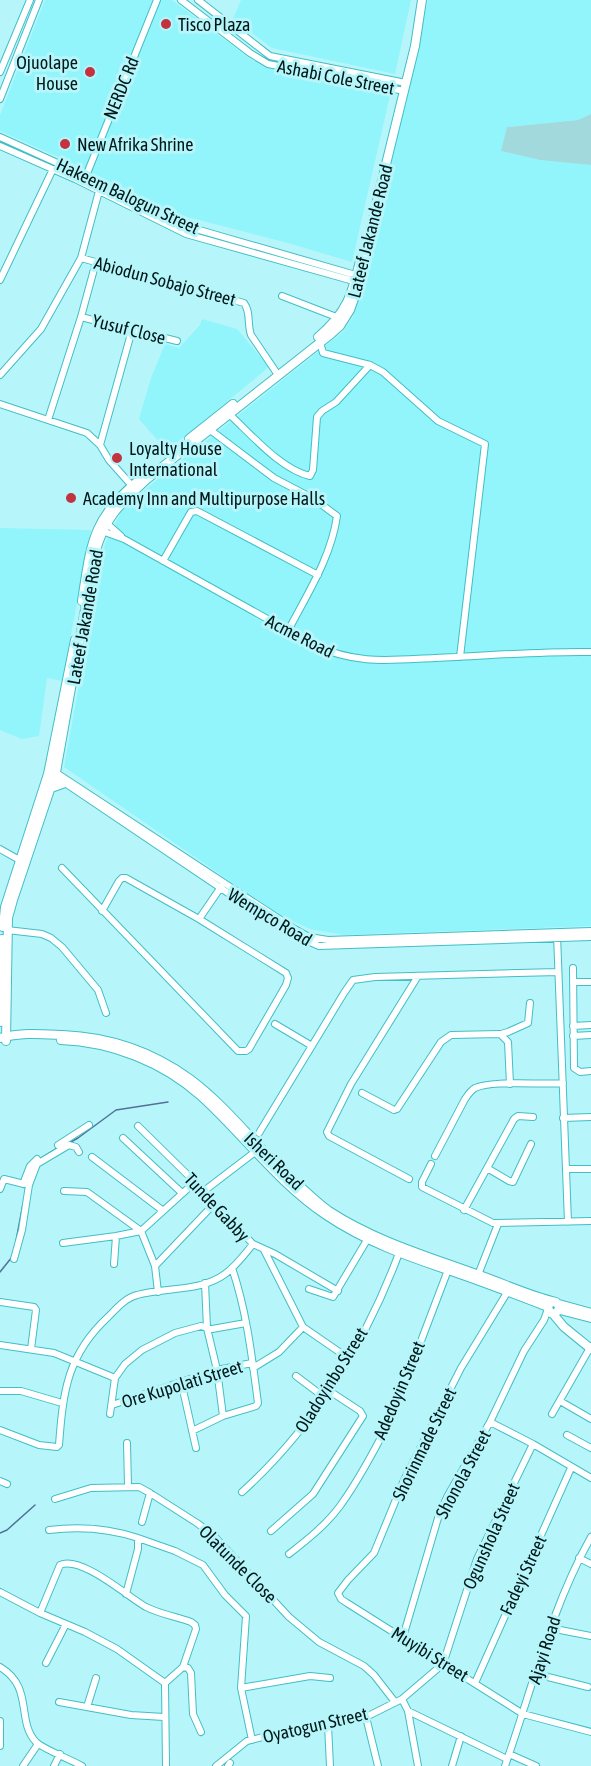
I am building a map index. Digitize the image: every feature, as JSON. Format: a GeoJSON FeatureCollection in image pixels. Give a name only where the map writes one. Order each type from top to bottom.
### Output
{"type":"FeatureCollection","features":[{"type":"Feature","properties":{"kind":"main road","name":"Lateef Jakande Road"},"geometry":{"type":"LineString","coordinates":[[2,1041],[7,930],[12,900],[52,773],[100,530],[119,497],[134,488],[320,342],[348,315],[359,279],[416,36],[422,0]]}},
{"type":"Feature","properties":{"kind":"main road","name":"Lateef Jakande Road"},"geometry":{"type":"LineString","coordinates":[[134,488],[205,426],[276,372],[339,318],[359,279]]}},
{"type":"Feature","properties":{"kind":"main road","name":"Lateef Jakande Road"},"geometry":{"type":"LineString","coordinates":[[0,1022],[3,917],[51,788],[52,773]]}},
{"type":"Feature","properties":{"kind":"main road"},"geometry":{"type":"LineString","coordinates":[[51,788],[65,783]]}},
{"type":"Feature","properties":{"kind":"main road"},"geometry":{"type":"LineString","coordinates":[[0,1007],[1,1002]]}},
{"type":"Feature","properties":{"kind":"main road","name":"Isheri Road"},"geometry":{"type":"LineString","coordinates":[[2,1041],[26,1034],[90,1037],[119,1044],[151,1056],[190,1080],[206,1093],[314,1203],[393,1245],[478,1275],[554,1309],[591,1313]]}},
{"type":"Feature","properties":{"kind":"main road","name":"Isheri Road"},"geometry":{"type":"LineString","coordinates":[[2,1041],[26,1039],[75,1041],[104,1046],[140,1058],[173,1075],[202,1097],[255,1152],[314,1203],[367,1239],[399,1253],[554,1309],[591,1318]]}},
{"type":"Feature","properties":{"kind":"main road"},"geometry":{"type":"LineString","coordinates":[[554,1309],[591,1347]]}},
{"type":"Feature","properties":{"kind":"street"},"geometry":{"type":"LineString","coordinates":[[0,71],[30,0]]}},
{"type":"Feature","properties":{"kind":"street"},"geometry":{"type":"LineString","coordinates":[[0,99],[39,0]]}},
{"type":"Feature","properties":{"kind":"street","name":"NERDC Rd"},"geometry":{"type":"LineString","coordinates":[[86,176],[157,0]]}},
{"type":"Feature","properties":{"kind":"street","name":"Ashabi Cole Street"},"geometry":{"type":"LineString","coordinates":[[181,0],[250,53],[268,64],[373,86],[403,86]]}},
{"type":"Feature","properties":{"kind":"street","name":"Ashabi Cole Street"},"geometry":{"type":"LineString","coordinates":[[198,0],[270,56],[375,77],[403,86]]}},
{"type":"Feature","properties":{"kind":"street"},"geometry":{"type":"LineString","coordinates":[[373,86],[375,77]]}},
{"type":"Feature","properties":{"kind":"street","name":"Hakeem Balogun Street"},"geometry":{"type":"LineString","coordinates":[[0,137],[86,176],[186,234],[359,279]]}},
{"type":"Feature","properties":{"kind":"street","name":"Hakeem Balogun Street"},"geometry":{"type":"LineString","coordinates":[[0,146],[137,206]]}},
{"type":"Feature","properties":{"kind":"street"},"geometry":{"type":"LineString","coordinates":[[0,280],[53,169]]}},
{"type":"Feature","properties":{"kind":"street","name":"Hakeem Balogun Street"},"geometry":{"type":"LineString","coordinates":[[0,375],[41,329],[81,258],[99,191]]}},
{"type":"Feature","properties":{"kind":"street","name":"Abiodun Sobajo Street"},"geometry":{"type":"LineString","coordinates":[[81,258],[244,303],[248,311],[250,335],[276,372]]}},
{"type":"Feature","properties":{"kind":"street"},"geometry":{"type":"LineString","coordinates":[[48,420],[96,262]]}},
{"type":"Feature","properties":{"kind":"street"},"geometry":{"type":"LineString","coordinates":[[282,296],[339,318]]}},
{"type":"Feature","properties":{"kind":"street","name":"Yusuf Close"},"geometry":{"type":"LineString","coordinates":[[81,317],[177,341]]}},
{"type":"Feature","properties":{"kind":"street"},"geometry":{"type":"LineString","coordinates":[[100,445],[132,330]]}},
{"type":"Feature","properties":{"kind":"street"},"geometry":{"type":"LineString","coordinates":[[320,342],[321,351],[325,354],[370,364],[383,372],[438,421],[485,444],[460,657]]}},
{"type":"Feature","properties":{"kind":"street"},"geometry":{"type":"LineString","coordinates":[[229,414],[286,465],[309,476],[313,470],[317,417],[336,402],[370,364]]}},
{"type":"Feature","properties":{"kind":"street"},"geometry":{"type":"LineString","coordinates":[[0,404],[87,433],[100,445],[109,460],[134,488]]}},
{"type":"Feature","properties":{"kind":"street"},"geometry":{"type":"LineString","coordinates":[[209,429],[274,478],[314,499],[337,516],[331,542],[318,575],[288,631]]}},
{"type":"Feature","properties":{"kind":"street"},"geometry":{"type":"LineString","coordinates":[[163,561],[191,512],[197,511],[318,575]]}},
{"type":"Feature","properties":{"kind":"street"},"geometry":{"type":"LineString","coordinates":[[104,521],[124,539]]}},
{"type":"Feature","properties":{"kind":"street","name":"Acme Road"},"geometry":{"type":"LineString","coordinates":[[100,530],[124,539],[333,654],[358,660],[381,661],[552,651],[591,652]]}},
{"type":"Feature","properties":{"kind":"street","name":"Wempco Road"},"geometry":{"type":"LineString","coordinates":[[52,773],[221,887],[264,913],[318,939],[557,935],[591,937]]}},
{"type":"Feature","properties":{"kind":"street","name":"Wempco Road"},"geometry":{"type":"LineString","coordinates":[[52,773],[264,913]]}},
{"type":"Feature","properties":{"kind":"street"},"geometry":{"type":"LineString","coordinates":[[0,849],[23,862]]}},
{"type":"Feature","properties":{"kind":"street"},"geometry":{"type":"LineString","coordinates":[[62,868],[102,911],[238,1051],[249,1049],[286,985],[288,978],[286,973],[199,919],[126,878],[119,881],[102,911]]}},
{"type":"Feature","properties":{"kind":"street"},"geometry":{"type":"LineString","coordinates":[[199,919],[221,887]]}},
{"type":"Feature","properties":{"kind":"street"},"geometry":{"type":"LineString","coordinates":[[7,930],[42,934],[62,947],[98,990],[106,1013]]}},
{"type":"Feature","properties":{"kind":"street","name":"Wempco Road"},"geometry":{"type":"LineString","coordinates":[[557,935],[591,931]]}},
{"type":"Feature","properties":{"kind":"street"},"geometry":{"type":"LineString","coordinates":[[557,935],[568,1222]]}},
{"type":"Feature","properties":{"kind":"street"},"geometry":{"type":"LineString","coordinates":[[573,968],[574,1068],[580,1072],[591,1071]]}},
{"type":"Feature","properties":{"kind":"street"},"geometry":{"type":"LineString","coordinates":[[260,1133],[353,980],[558,972]]}},
{"type":"Feature","properties":{"kind":"street"},"geometry":{"type":"LineString","coordinates":[[409,1179],[329,1136],[327,1131],[351,1084],[418,976]]}},
{"type":"Feature","properties":{"kind":"street"},"geometry":{"type":"LineString","coordinates":[[573,982],[591,982]]}},
{"type":"Feature","properties":{"kind":"street"},"geometry":{"type":"LineString","coordinates":[[362,1093],[394,1110],[397,1109],[446,1037],[508,1032],[528,1023],[530,1003]]}},
{"type":"Feature","properties":{"kind":"street"},"geometry":{"type":"LineString","coordinates":[[275,1024],[312,1046]]}},
{"type":"Feature","properties":{"kind":"street"},"geometry":{"type":"LineString","coordinates":[[573,1031],[591,1025]]}},
{"type":"Feature","properties":{"kind":"street"},"geometry":{"type":"LineString","coordinates":[[561,1031],[591,1035]]}},
{"type":"Feature","properties":{"kind":"street"},"geometry":{"type":"LineString","coordinates":[[500,1034],[508,1042],[510,1084]]}},
{"type":"Feature","properties":{"kind":"street"},"geometry":{"type":"LineString","coordinates":[[435,1156],[471,1091],[477,1087],[563,1083]]}},
{"type":"Feature","properties":{"kind":"street"},"geometry":{"type":"LineString","coordinates":[[464,1210],[514,1119],[518,1116],[533,1117]]}},
{"type":"Feature","properties":{"kind":"street"},"geometry":{"type":"LineString","coordinates":[[563,1118],[591,1117]]}},
{"type":"Feature","properties":{"kind":"street"},"geometry":{"type":"LineString","coordinates":[[14,1260],[22,1230],[26,1184],[33,1162],[89,1125]]}},
{"type":"Feature","properties":{"kind":"street","name":"Tunde Gabby"},"geometry":{"type":"LineString","coordinates":[[138,1126],[204,1191],[253,1244],[275,1254],[338,1291]]}},
{"type":"Feature","properties":{"kind":"street"},"geometry":{"type":"LineString","coordinates":[[123,1138],[182,1193]]}},
{"type":"Feature","properties":{"kind":"street"},"geometry":{"type":"LineString","coordinates":[[487,1168],[513,1182],[531,1144]]}},
{"type":"Feature","properties":{"kind":"street"},"geometry":{"type":"LineString","coordinates":[[26,1184],[37,1164],[56,1150],[69,1145],[76,1147],[79,1152]]}},
{"type":"Feature","properties":{"kind":"street"},"geometry":{"type":"LineString","coordinates":[[204,1191],[255,1152]]}},
{"type":"Feature","properties":{"kind":"street"},"geometry":{"type":"LineString","coordinates":[[92,1157],[162,1210]]}},
{"type":"Feature","properties":{"kind":"street"},"geometry":{"type":"LineString","coordinates":[[431,1164],[422,1182],[422,1187],[464,1210],[498,1224],[591,1221]]}},
{"type":"Feature","properties":{"kind":"street"},"geometry":{"type":"LineString","coordinates":[[567,1169],[591,1169]]}},
{"type":"Feature","properties":{"kind":"street"},"geometry":{"type":"LineString","coordinates":[[0,1189],[4,1179],[26,1184]]}},
{"type":"Feature","properties":{"kind":"street"},"geometry":{"type":"LineString","coordinates":[[63,1243],[141,1231],[195,1182]]}},
{"type":"Feature","properties":{"kind":"street"},"geometry":{"type":"LineString","coordinates":[[64,1191],[87,1192],[141,1231],[155,1266],[158,1292]]}},
{"type":"Feature","properties":{"kind":"street"},"geometry":{"type":"LineString","coordinates":[[155,1266],[214,1204]]}},
{"type":"Feature","properties":{"kind":"street"},"geometry":{"type":"LineString","coordinates":[[478,1275],[498,1224]]}},
{"type":"Feature","properties":{"kind":"street"},"geometry":{"type":"LineString","coordinates":[[114,1264],[116,1236]]}},
{"type":"Feature","properties":{"kind":"street"},"geometry":{"type":"LineString","coordinates":[[309,1289],[333,1298],[367,1239]]}},
{"type":"Feature","properties":{"kind":"street"},"geometry":{"type":"LineString","coordinates":[[0,1430],[39,1445],[54,1448],[59,1445],[62,1403],[74,1360],[93,1332],[116,1309],[136,1295],[205,1283],[224,1275],[253,1244]]}},
{"type":"Feature","properties":{"kind":"street"},"geometry":{"type":"LineString","coordinates":[[263,1249],[303,1327],[348,1358]]}},
{"type":"Feature","properties":{"kind":"street","name":"Oladoyinbo Street"},"geometry":{"type":"LineString","coordinates":[[242,1492],[284,1451],[316,1410],[367,1325],[399,1253]]}},
{"type":"Feature","properties":{"kind":"street"},"geometry":{"type":"LineString","coordinates":[[192,1431],[258,1403],[246,1323],[239,1288],[232,1268]]}},
{"type":"Feature","properties":{"kind":"street","name":"Adedoyin Street"},"geometry":{"type":"LineString","coordinates":[[289,1554],[307,1540],[340,1506],[385,1430],[448,1270]]}},
{"type":"Feature","properties":{"kind":"street"},"geometry":{"type":"LineString","coordinates":[[205,1283],[207,1328],[217,1370],[223,1416]]}},
{"type":"Feature","properties":{"kind":"street","name":"Shorinmade Street"},"geometry":{"type":"LineString","coordinates":[[338,1593],[374,1553],[404,1480],[461,1368],[508,1291]]}},
{"type":"Feature","properties":{"kind":"street"},"geometry":{"type":"LineString","coordinates":[[0,1302],[34,1307],[36,1310],[32,1349]]}},
{"type":"Feature","properties":{"kind":"street","name":"Shonola Street"},"geometry":{"type":"LineString","coordinates":[[403,1637],[438,1518],[447,1497],[490,1422],[524,1352],[544,1320],[554,1309]]}},
{"type":"Feature","properties":{"kind":"street"},"geometry":{"type":"LineString","coordinates":[[110,1414],[115,1378],[125,1364],[142,1350],[175,1333],[201,1326],[212,1329],[246,1323]]}},
{"type":"Feature","properties":{"kind":"street"},"geometry":{"type":"LineString","coordinates":[[253,1365],[279,1352],[303,1327]]}},
{"type":"Feature","properties":{"kind":"street"},"geometry":{"type":"LineString","coordinates":[[0,1345],[54,1353],[115,1378]]}},
{"type":"Feature","properties":{"kind":"street"},"geometry":{"type":"LineString","coordinates":[[552,1414],[591,1347]]}},
{"type":"Feature","properties":{"kind":"street","name":"Ore Kupolati Street"},"geometry":{"type":"LineString","coordinates":[[112,1405],[217,1370],[253,1365]]}},
{"type":"Feature","properties":{"kind":"street"},"geometry":{"type":"LineString","coordinates":[[296,1376],[324,1397]]}},
{"type":"Feature","properties":{"kind":"street"},"geometry":{"type":"LineString","coordinates":[[181,1381],[196,1448]]}},
{"type":"Feature","properties":{"kind":"street"},"geometry":{"type":"LineString","coordinates":[[0,1390],[21,1391],[62,1403]]}},
{"type":"Feature","properties":{"kind":"street"},"geometry":{"type":"LineString","coordinates":[[271,1531],[313,1494],[363,1416],[360,1411],[328,1390]]}},
{"type":"Feature","properties":{"kind":"street"},"geometry":{"type":"LineString","coordinates":[[560,1401],[591,1419]]}},
{"type":"Feature","properties":{"kind":"street"},"geometry":{"type":"LineString","coordinates":[[490,1422],[591,1478]]}},
{"type":"Feature","properties":{"kind":"street"},"geometry":{"type":"LineString","coordinates":[[567,1435],[591,1448]]}},
{"type":"Feature","properties":{"kind":"street"},"geometry":{"type":"LineString","coordinates":[[127,1443],[128,1486]]}},
{"type":"Feature","properties":{"kind":"street","name":"Ogunshola Street"},"geometry":{"type":"LineString","coordinates":[[443,1664],[477,1559],[533,1444]]}},
{"type":"Feature","properties":{"kind":"street","name":"Fadeyi Street"},"geometry":{"type":"LineString","coordinates":[[475,1683],[571,1468]]}},
{"type":"Feature","properties":{"kind":"street","name":"Olatunde Close"},"geometry":{"type":"LineString","coordinates":[[55,1499],[92,1488],[128,1486],[139,1487],[150,1493],[214,1536],[289,1617],[319,1642],[364,1666],[395,1702]]}},
{"type":"Feature","properties":{"kind":"street"},"geometry":{"type":"LineString","coordinates":[[142,1522],[150,1493]]}},
{"type":"Feature","properties":{"kind":"street"},"geometry":{"type":"LineString","coordinates":[[49,1530],[73,1527],[114,1530],[176,1551],[203,1564],[225,1595],[246,1616],[241,1688],[252,1740]]}},
{"type":"Feature","properties":{"kind":"street","name":"Ajayi Road"},"geometry":{"type":"LineString","coordinates":[[507,1760],[550,1628],[579,1558],[591,1537]]}},
{"type":"Feature","properties":{"kind":"street"},"geometry":{"type":"LineString","coordinates":[[126,1594],[138,1549],[138,1538]]}},
{"type":"Feature","properties":{"kind":"street"},"geometry":{"type":"LineString","coordinates":[[579,1558],[591,1564]]}},
{"type":"Feature","properties":{"kind":"street"},"geometry":{"type":"LineString","coordinates":[[40,1613],[60,1565],[63,1563],[84,1568],[147,1607],[195,1624],[183,1667],[165,1683],[166,1766]]}},
{"type":"Feature","properties":{"kind":"street"},"geometry":{"type":"LineString","coordinates":[[0,1592],[117,1649],[165,1683]]}},
{"type":"Feature","properties":{"kind":"street","name":"Muyibi Street"},"geometry":{"type":"LineString","coordinates":[[338,1593],[347,1603],[523,1714],[591,1732]]}},
{"type":"Feature","properties":{"kind":"street"},"geometry":{"type":"LineString","coordinates":[[46,1663],[66,1624]]}},
{"type":"Feature","properties":{"kind":"street"},"geometry":{"type":"LineString","coordinates":[[550,1628],[591,1636]]}},
{"type":"Feature","properties":{"kind":"street","name":"Oyatogun Street"},"geometry":{"type":"LineString","coordinates":[[216,1766],[229,1763],[240,1746],[252,1740],[366,1717],[402,1699],[443,1664]]}},
{"type":"Feature","properties":{"kind":"street"},"geometry":{"type":"LineString","coordinates":[[0,1667],[10,1674],[21,1691],[29,1731],[38,1744],[82,1766]]}},
{"type":"Feature","properties":{"kind":"street"},"geometry":{"type":"LineString","coordinates":[[183,1667],[188,1668],[191,1673],[193,1714],[201,1732]]}},
{"type":"Feature","properties":{"kind":"street"},"geometry":{"type":"LineString","coordinates":[[536,1674],[588,1687]]}},
{"type":"Feature","properties":{"kind":"street"},"geometry":{"type":"LineString","coordinates":[[241,1688],[310,1676],[330,1678]]}},
{"type":"Feature","properties":{"kind":"street"},"geometry":{"type":"LineString","coordinates":[[87,1707],[96,1678]]}},
{"type":"Feature","properties":{"kind":"street"},"geometry":{"type":"LineString","coordinates":[[402,1699],[408,1711],[418,1766]]}},
{"type":"Feature","properties":{"kind":"street"},"geometry":{"type":"LineString","coordinates":[[59,1702],[131,1716],[164,1716]]}},
{"type":"Feature","properties":{"kind":"street"},"geometry":{"type":"LineString","coordinates":[[408,1711],[507,1760],[536,1766]]}},
{"type":"Feature","properties":{"kind":"street"},"geometry":{"type":"LineString","coordinates":[[366,1717],[378,1766]]}},
{"type":"Feature","properties":{"kind":"street"},"geometry":{"type":"LineString","coordinates":[[0,1721],[0,1746]]}},
{"type":"Feature","properties":{"kind":"street"},"geometry":{"type":"LineString","coordinates":[[327,1725],[330,1766]]}},
{"type":"Feature","properties":{"kind":"street"},"geometry":{"type":"LineString","coordinates":[[452,1766],[462,1736]]}},
{"type":"Feature","properties":{"kind":"street"},"geometry":{"type":"LineString","coordinates":[[23,1766],[38,1744]]}},
{"type":"Feature","properties":{"kind":"street"},"geometry":{"type":"LineString","coordinates":[[54,1766],[60,1754]]}},
{"type":"Feature","properties":{"kind":"shaded area"},"geometry":{"type":"Polygon","coordinates":[[[45,0],[172,0],[249,58],[267,67],[391,91],[352,262],[168,212],[83,168],[0,131],[0,115],[45,0]]]}},
{"type":"Feature","properties":{"kind":"shaded area"},"geometry":{"type":"Polygon","coordinates":[[[241,0],[411,0],[395,74],[272,48],[233,19],[241,0]]]}},
{"type":"Feature","properties":{"kind":"shaded area"},"geometry":{"type":"Polygon","coordinates":[[[428,0],[591,0],[591,114],[578,120],[507,127],[502,151],[540,160],[591,165],[591,926],[344,935],[310,929],[278,914],[64,767],[105,544],[121,512],[153,483],[343,332],[353,317],[428,0]]]}},
{"type":"Feature","properties":{"kind":"shaded area"},"geometry":{"type":"Polygon","coordinates":[[[591,114],[591,165],[540,160],[501,151],[507,127],[578,120],[591,114]]]}},
{"type":"Feature","properties":{"kind":"shaded area"},"geometry":{"type":"Polygon","coordinates":[[[202,319],[237,329],[269,367],[167,451],[139,419],[151,378],[165,344],[179,348],[200,325],[202,319]]]}},
{"type":"Feature","properties":{"kind":"shaded area"},"geometry":{"type":"Polygon","coordinates":[[[0,528],[91,530],[62,681],[47,678],[39,736],[22,739],[0,730],[0,528]]]}},
{"type":"Feature","properties":{"kind":"waterway"},"geometry":{"type":"LineString","coordinates":[[69,1143],[116,1110],[168,1102]]}},
{"type":"Feature","properties":{"kind":"waterway"},"geometry":{"type":"LineString","coordinates":[[40,1159],[59,1147]]}},
{"type":"Feature","properties":{"kind":"waterway"},"geometry":{"type":"LineString","coordinates":[[16,1241],[23,1204]]}},
{"type":"Feature","properties":{"kind":"waterway"},"geometry":{"type":"LineString","coordinates":[[0,1272],[12,1257]]}},
{"type":"Feature","properties":{"kind":"waterway"},"geometry":{"type":"LineString","coordinates":[[0,1533],[7,1530],[35,1505]]}},
{"type":"Feature","properties":{"kind":"place","name":"Tisco Plaza"},"geometry":{"type":"Point","coordinates":[166,24]}},
{"type":"Feature","properties":{"kind":"place","name":"Ojuolape House"},"geometry":{"type":"Point","coordinates":[90,72]}},
{"type":"Feature","properties":{"kind":"place","name":"New Afrika Shrine"},"geometry":{"type":"Point","coordinates":[65,144]}},
{"type":"Feature","properties":{"kind":"place","name":"Loyalty House International"},"geometry":{"type":"Point","coordinates":[117,458]}},
{"type":"Feature","properties":{"kind":"place","name":"Academy Inn and Multipurpose Halls"},"geometry":{"type":"Point","coordinates":[71,498]}}]}
